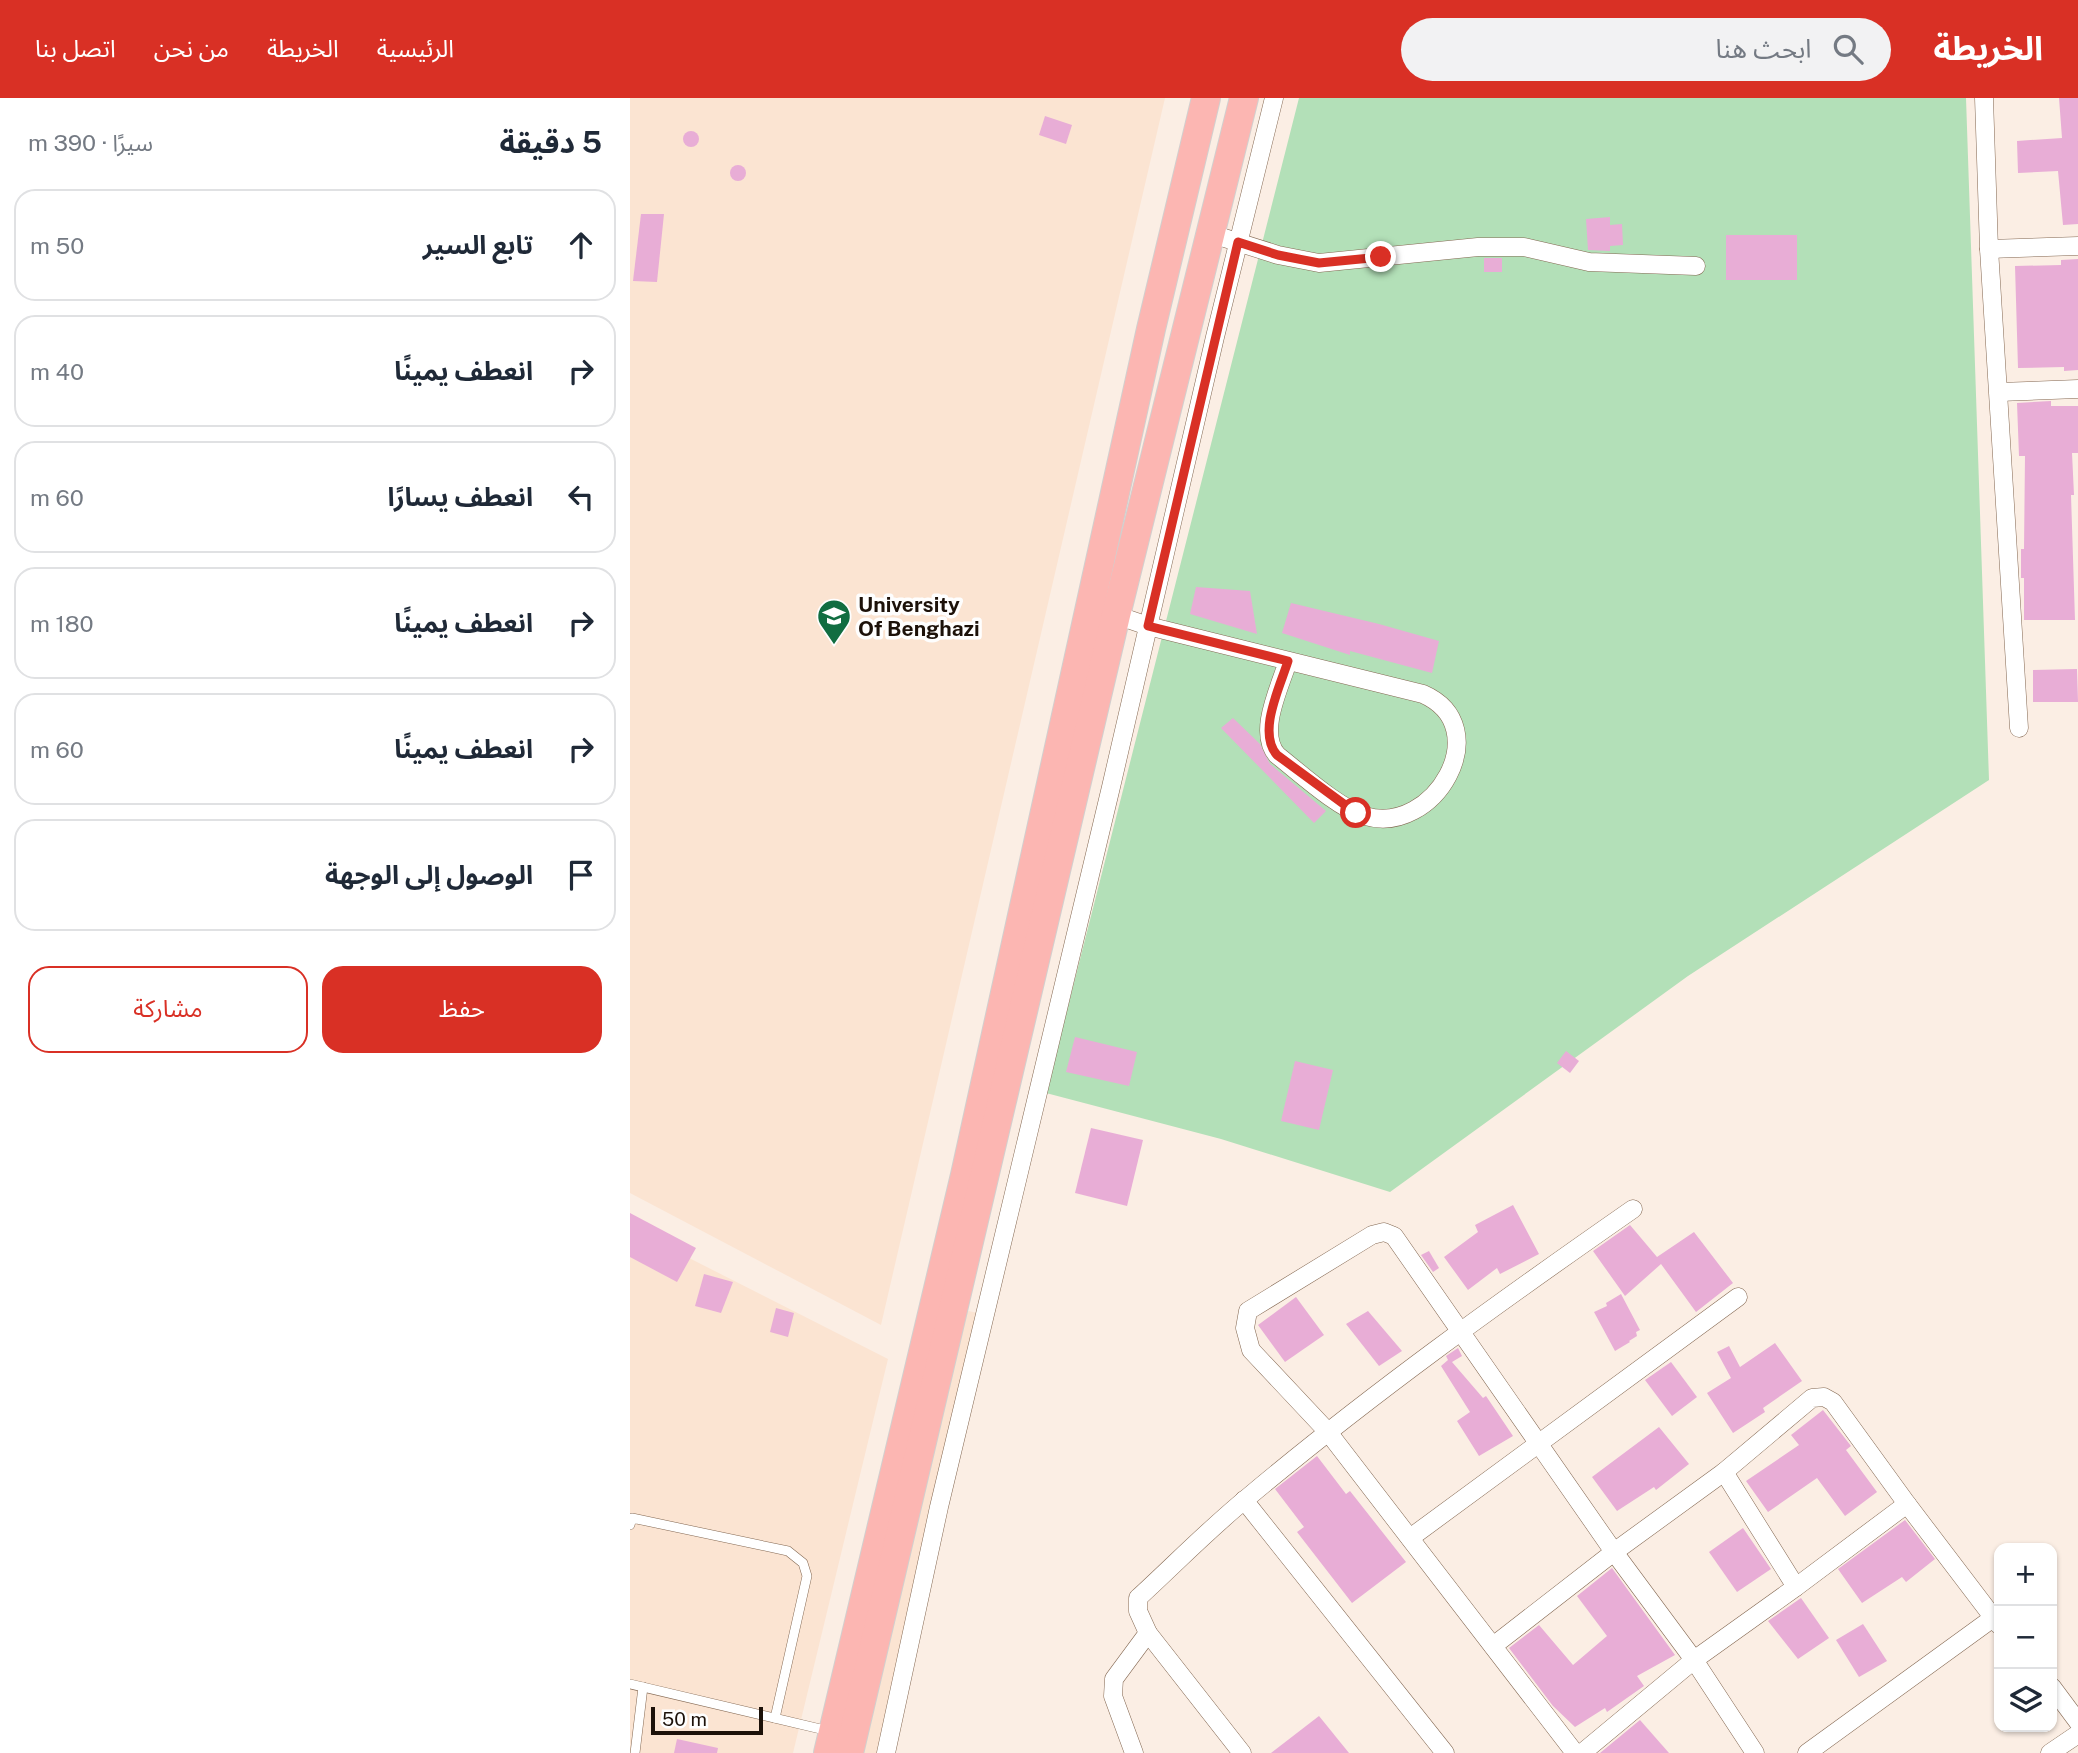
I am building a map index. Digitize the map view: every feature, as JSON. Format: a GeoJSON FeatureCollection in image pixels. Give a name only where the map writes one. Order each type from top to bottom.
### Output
{"type":"FeatureCollection","features":[{"type":"Feature","properties":{"kind":"highway"},"geometry":{"type":"LineString","coordinates":[[841,1744],[1151,329],[1206,98]]}},
{"type":"Feature","properties":{"kind":"highway"},"geometry":{"type":"LineString","coordinates":[[841,1744],[883,1611],[1116,615],[1225,238],[1244,98]]}},
{"type":"Feature","properties":{"kind":"street"},"geometry":{"type":"LineString","coordinates":[[886,1753],[939,1507],[1148,626],[1225,238],[1274,98]]}},
{"type":"Feature","properties":{"kind":"street"},"geometry":{"type":"LineString","coordinates":[[1984,98],[1989,250],[2019,728]]}},
{"type":"Feature","properties":{"kind":"street"},"geometry":{"type":"LineString","coordinates":[[1225,238],[1278,255],[1319,263],[1478,247],[1524,247],[1589,262],[1696,266]]}},
{"type":"Feature","properties":{"kind":"street"},"geometry":{"type":"LineString","coordinates":[[1989,250],[2078,246]]}},
{"type":"Feature","properties":{"kind":"street"},"geometry":{"type":"LineString","coordinates":[[1999,392],[2078,389]]}},
{"type":"Feature","properties":{"kind":"street"},"geometry":{"type":"LineString","coordinates":[[1116,615],[1148,626],[1423,694],[1440,703],[1447,710],[1456,728],[1457,747],[1445,779],[1430,800],[1412,813],[1401,817],[1367,817],[1346,807],[1277,755],[1269,743],[1268,729],[1288,661]]}},
{"type":"Feature","properties":{"kind":"street"},"geometry":{"type":"LineString","coordinates":[[1242,1753],[1148,1633],[1138,1611],[1138,1598],[1244,1500],[1328,1432],[1459,1331],[1633,1209]]}},
{"type":"Feature","properties":{"kind":"street"},"geometry":{"type":"LineString","coordinates":[[1575,1753],[1328,1432],[1251,1350],[1245,1328],[1248,1311],[1373,1235],[1384,1232],[1394,1236],[1614,1552],[1694,1660],[1755,1753]]}},
{"type":"Feature","properties":{"kind":"street"},"geometry":{"type":"LineString","coordinates":[[1410,1538],[1738,1297]]}},
{"type":"Feature","properties":{"kind":"street"},"geometry":{"type":"LineString","coordinates":[[1493,1646],[1614,1552],[1724,1472],[1812,1398],[1824,1396],[1833,1402],[1906,1504],[1994,1618]]}},
{"type":"Feature","properties":{"kind":"street"},"geometry":{"type":"LineString","coordinates":[[1724,1472],[1796,1587]]}},
{"type":"Feature","properties":{"kind":"street"},"geometry":{"type":"LineString","coordinates":[[1244,1500],[1445,1753]]}},
{"type":"Feature","properties":{"kind":"street"},"geometry":{"type":"LineString","coordinates":[[1582,1753],[1694,1660],[1906,1504]]}},
{"type":"Feature","properties":{"kind":"street"},"geometry":{"type":"LineString","coordinates":[[883,1611],[915,1619]]}},
{"type":"Feature","properties":{"kind":"street"},"geometry":{"type":"LineString","coordinates":[[1807,1753],[1994,1622]]}},
{"type":"Feature","properties":{"kind":"street"},"geometry":{"type":"LineString","coordinates":[[1134,1753],[1113,1696],[1114,1679],[1148,1633]]}},
{"type":"Feature","properties":{"kind":"street"},"geometry":{"type":"LineString","coordinates":[[2050,1753],[2077,1732],[2057,1697]]}},
{"type":"Feature","properties":{"kind":"lane"},"geometry":{"type":"LineString","coordinates":[[631,1520],[788,1551],[803,1563],[807,1576],[775,1718]]}},
{"type":"Feature","properties":{"kind":"lane"},"geometry":{"type":"LineString","coordinates":[[630,1684],[775,1718],[841,1744]]}},
{"type":"Feature","properties":{"kind":"lane"},"geometry":{"type":"LineString","coordinates":[[635,1753],[643,1687]]}},
{"type":"Feature","properties":{"kind":"shaded area","name":"University Of Benghazi"},"geometry":{"type":"Polygon","coordinates":[[[630,98],[1165,98],[881,1325],[630,1193],[630,98]]]}},
{"type":"Feature","properties":{"kind":"shaded area"},"geometry":{"type":"Polygon","coordinates":[[[630,1228],[888,1359],[793,1753],[630,1753],[630,1228]]]}},
{"type":"Feature","properties":{"kind":"shaded area"},"geometry":{"type":"Polygon","coordinates":[[[964,1310],[991,1316],[893,1753],[856,1753],[964,1310]]]}},
{"type":"Feature","properties":{"kind":"green space"},"geometry":{"type":"Polygon","coordinates":[[[1299,98],[1966,98],[1989,780],[1688,976],[1390,1192],[1221,1139],[1046,1093],[1299,98]]]}},
{"type":"Feature","properties":{"kind":"building"},"geometry":{"type":"Polygon","coordinates":[[[2059,98],[2078,98],[2078,224],[2063,225],[2058,171],[2018,173],[2017,141],[2062,138],[2059,98]]]}},
{"type":"Feature","properties":{"kind":"building"},"geometry":{"type":"Polygon","coordinates":[[[1045,116],[1072,125],[1066,144],[1039,135],[1045,116]]]}},
{"type":"Feature","properties":{"kind":"building"},"geometry":{"type":"Polygon","coordinates":[[[691,131],[699,139],[691,147],[683,139],[691,131]]]}},
{"type":"Feature","properties":{"kind":"building"},"geometry":{"type":"Polygon","coordinates":[[[738,165],[746,173],[738,181],[730,173],[738,165]]]}},
{"type":"Feature","properties":{"kind":"building"},"geometry":{"type":"Polygon","coordinates":[[[641,214],[664,214],[657,282],[633,281],[641,214]]]}},
{"type":"Feature","properties":{"kind":"building"},"geometry":{"type":"Polygon","coordinates":[[[1610,217],[1610,225],[1622,224],[1623,245],[1610,246],[1610,251],[1588,250],[1586,219],[1610,217]]]}},
{"type":"Feature","properties":{"kind":"building"},"geometry":{"type":"Polygon","coordinates":[[[1726,235],[1797,235],[1797,280],[1726,280],[1726,235]]]}},
{"type":"Feature","properties":{"kind":"building"},"geometry":{"type":"Polygon","coordinates":[[[1484,258],[1502,258],[1502,272],[1484,272],[1484,258]]]}},
{"type":"Feature","properties":{"kind":"building"},"geometry":{"type":"Polygon","coordinates":[[[2078,259],[2078,370],[2064,371],[2064,367],[2018,368],[2015,266],[2061,265],[2061,260],[2078,259]]]}},
{"type":"Feature","properties":{"kind":"building"},"geometry":{"type":"Polygon","coordinates":[[[2051,401],[2051,406],[2078,406],[2078,453],[2072,453],[2074,495],[2071,495],[2075,620],[2024,620],[2021,549],[2024,549],[2025,456],[2019,456],[2017,403],[2051,401]]]}},
{"type":"Feature","properties":{"kind":"building"},"geometry":{"type":"Polygon","coordinates":[[[1196,587],[1250,591],[1257,634],[1190,614],[1196,587]]]}},
{"type":"Feature","properties":{"kind":"building"},"geometry":{"type":"Polygon","coordinates":[[[1291,603],[1439,641],[1432,673],[1350,651],[1350,655],[1282,633],[1291,603]]]}},
{"type":"Feature","properties":{"kind":"building"},"geometry":{"type":"Polygon","coordinates":[[[2077,669],[2078,702],[2033,702],[2033,670],[2077,669]]]}},
{"type":"Feature","properties":{"kind":"building"},"geometry":{"type":"Polygon","coordinates":[[[1233,718],[1260,744],[1270,764],[1326,811],[1314,823],[1221,728],[1233,718]]]}},
{"type":"Feature","properties":{"kind":"building"},"geometry":{"type":"Polygon","coordinates":[[[1075,1037],[1137,1052],[1129,1086],[1066,1072],[1075,1037]]]}},
{"type":"Feature","properties":{"kind":"building"},"geometry":{"type":"Polygon","coordinates":[[[1566,1051],[1579,1061],[1570,1073],[1557,1063],[1566,1051]]]}},
{"type":"Feature","properties":{"kind":"building"},"geometry":{"type":"Polygon","coordinates":[[[1295,1061],[1333,1070],[1319,1130],[1281,1121],[1295,1061]]]}},
{"type":"Feature","properties":{"kind":"building"},"geometry":{"type":"Polygon","coordinates":[[[1091,1128],[1143,1140],[1127,1206],[1075,1193],[1091,1128]]]}},
{"type":"Feature","properties":{"kind":"building"},"geometry":{"type":"Polygon","coordinates":[[[1513,1205],[1539,1254],[1500,1274],[1497,1268],[1468,1290],[1444,1257],[1478,1232],[1475,1225],[1513,1205]]]}},
{"type":"Feature","properties":{"kind":"building"},"geometry":{"type":"Polygon","coordinates":[[[630,1213],[696,1248],[677,1282],[630,1257],[630,1213]]]}},
{"type":"Feature","properties":{"kind":"building"},"geometry":{"type":"Polygon","coordinates":[[[1630,1225],[1657,1257],[1694,1232],[1733,1283],[1696,1312],[1661,1264],[1625,1296],[1593,1251],[1630,1225]]]}},
{"type":"Feature","properties":{"kind":"building"},"geometry":{"type":"Polygon","coordinates":[[[1429,1251],[1439,1268],[1433,1272],[1421,1255],[1429,1251]]]}},
{"type":"Feature","properties":{"kind":"building"},"geometry":{"type":"Polygon","coordinates":[[[704,1274],[733,1282],[721,1313],[695,1306],[704,1274]]]}},
{"type":"Feature","properties":{"kind":"building"},"geometry":{"type":"Polygon","coordinates":[[[1621,1294],[1640,1330],[1630,1342],[1615,1351],[1594,1312],[1607,1306],[1606,1303],[1621,1294]]]}},
{"type":"Feature","properties":{"kind":"building"},"geometry":{"type":"Polygon","coordinates":[[[1296,1297],[1324,1335],[1285,1362],[1258,1325],[1296,1297]]]}},
{"type":"Feature","properties":{"kind":"building"},"geometry":{"type":"Polygon","coordinates":[[[776,1308],[794,1313],[788,1337],[770,1332],[776,1308]]]}},
{"type":"Feature","properties":{"kind":"building"},"geometry":{"type":"Polygon","coordinates":[[[1368,1311],[1402,1351],[1379,1366],[1346,1324],[1368,1311]]]}},
{"type":"Feature","properties":{"kind":"building"},"geometry":{"type":"Polygon","coordinates":[[[1775,1343],[1802,1381],[1763,1408],[1765,1412],[1733,1433],[1707,1393],[1731,1378],[1717,1352],[1729,1346],[1740,1367],[1775,1343]]]}},
{"type":"Feature","properties":{"kind":"building"},"geometry":{"type":"Polygon","coordinates":[[[1458,1348],[1462,1356],[1452,1362],[1483,1398],[1486,1396],[1513,1436],[1479,1456],[1457,1421],[1470,1412],[1441,1366],[1448,1360],[1446,1356],[1458,1348]]]}},
{"type":"Feature","properties":{"kind":"building"},"geometry":{"type":"Polygon","coordinates":[[[1671,1362],[1697,1397],[1672,1416],[1645,1380],[1671,1362]]]}},
{"type":"Feature","properties":{"kind":"building"},"geometry":{"type":"Polygon","coordinates":[[[1823,1410],[1851,1446],[1846,1450],[1877,1492],[1845,1516],[1817,1478],[1768,1512],[1746,1481],[1799,1445],[1791,1435],[1823,1410]]]}},
{"type":"Feature","properties":{"kind":"building"},"geometry":{"type":"Polygon","coordinates":[[[1659,1427],[1689,1464],[1656,1490],[1654,1487],[1617,1511],[1592,1477],[1659,1427]]]}},
{"type":"Feature","properties":{"kind":"building"},"geometry":{"type":"Polygon","coordinates":[[[1317,1456],[1346,1494],[1350,1491],[1406,1562],[1352,1603],[1297,1532],[1304,1527],[1275,1489],[1317,1456]]]}},
{"type":"Feature","properties":{"kind":"building"},"geometry":{"type":"Polygon","coordinates":[[[1905,1520],[1935,1559],[1906,1582],[1902,1577],[1862,1603],[1838,1569],[1905,1520]]]}},
{"type":"Feature","properties":{"kind":"building"},"geometry":{"type":"Polygon","coordinates":[[[1743,1528],[1771,1569],[1737,1592],[1709,1552],[1743,1528]]]}},
{"type":"Feature","properties":{"kind":"building"},"geometry":{"type":"Polygon","coordinates":[[[1612,1568],[1675,1655],[1637,1676],[1644,1686],[1607,1712],[1605,1708],[1575,1727],[1553,1706],[1509,1648],[1539,1625],[1573,1665],[1607,1636],[1577,1596],[1612,1568]]]}},
{"type":"Feature","properties":{"kind":"building"},"geometry":{"type":"Polygon","coordinates":[[[1801,1598],[1829,1638],[1798,1659],[1768,1621],[1801,1598]]]}},
{"type":"Feature","properties":{"kind":"building"},"geometry":{"type":"Polygon","coordinates":[[[1863,1624],[1887,1661],[1859,1677],[1836,1640],[1863,1624]]]}},
{"type":"Feature","properties":{"kind":"building"},"geometry":{"type":"Polygon","coordinates":[[[1319,1716],[1349,1753],[1271,1753],[1319,1716]]]}},
{"type":"Feature","properties":{"kind":"building"},"geometry":{"type":"Polygon","coordinates":[[[1640,1720],[1669,1753],[1600,1753],[1640,1720]]]}},
{"type":"Feature","properties":{"kind":"building"},"geometry":{"type":"Polygon","coordinates":[[[677,1739],[718,1748],[717,1753],[674,1753],[677,1739]]]}},
{"type":"Feature","properties":{"kind":"place","name":"University Of Benghazi"},"geometry":{"type":"Point","coordinates":[834,646]}},
{"type":"Feature","properties":{"kind":"route"},"geometry":{"type":"LineString","coordinates":[[1356,813],[1277,755],[1269,743],[1268,729],[1288,661],[1148,626],[1238,242],[1278,255],[1319,263],[1381,257]]}}]}
